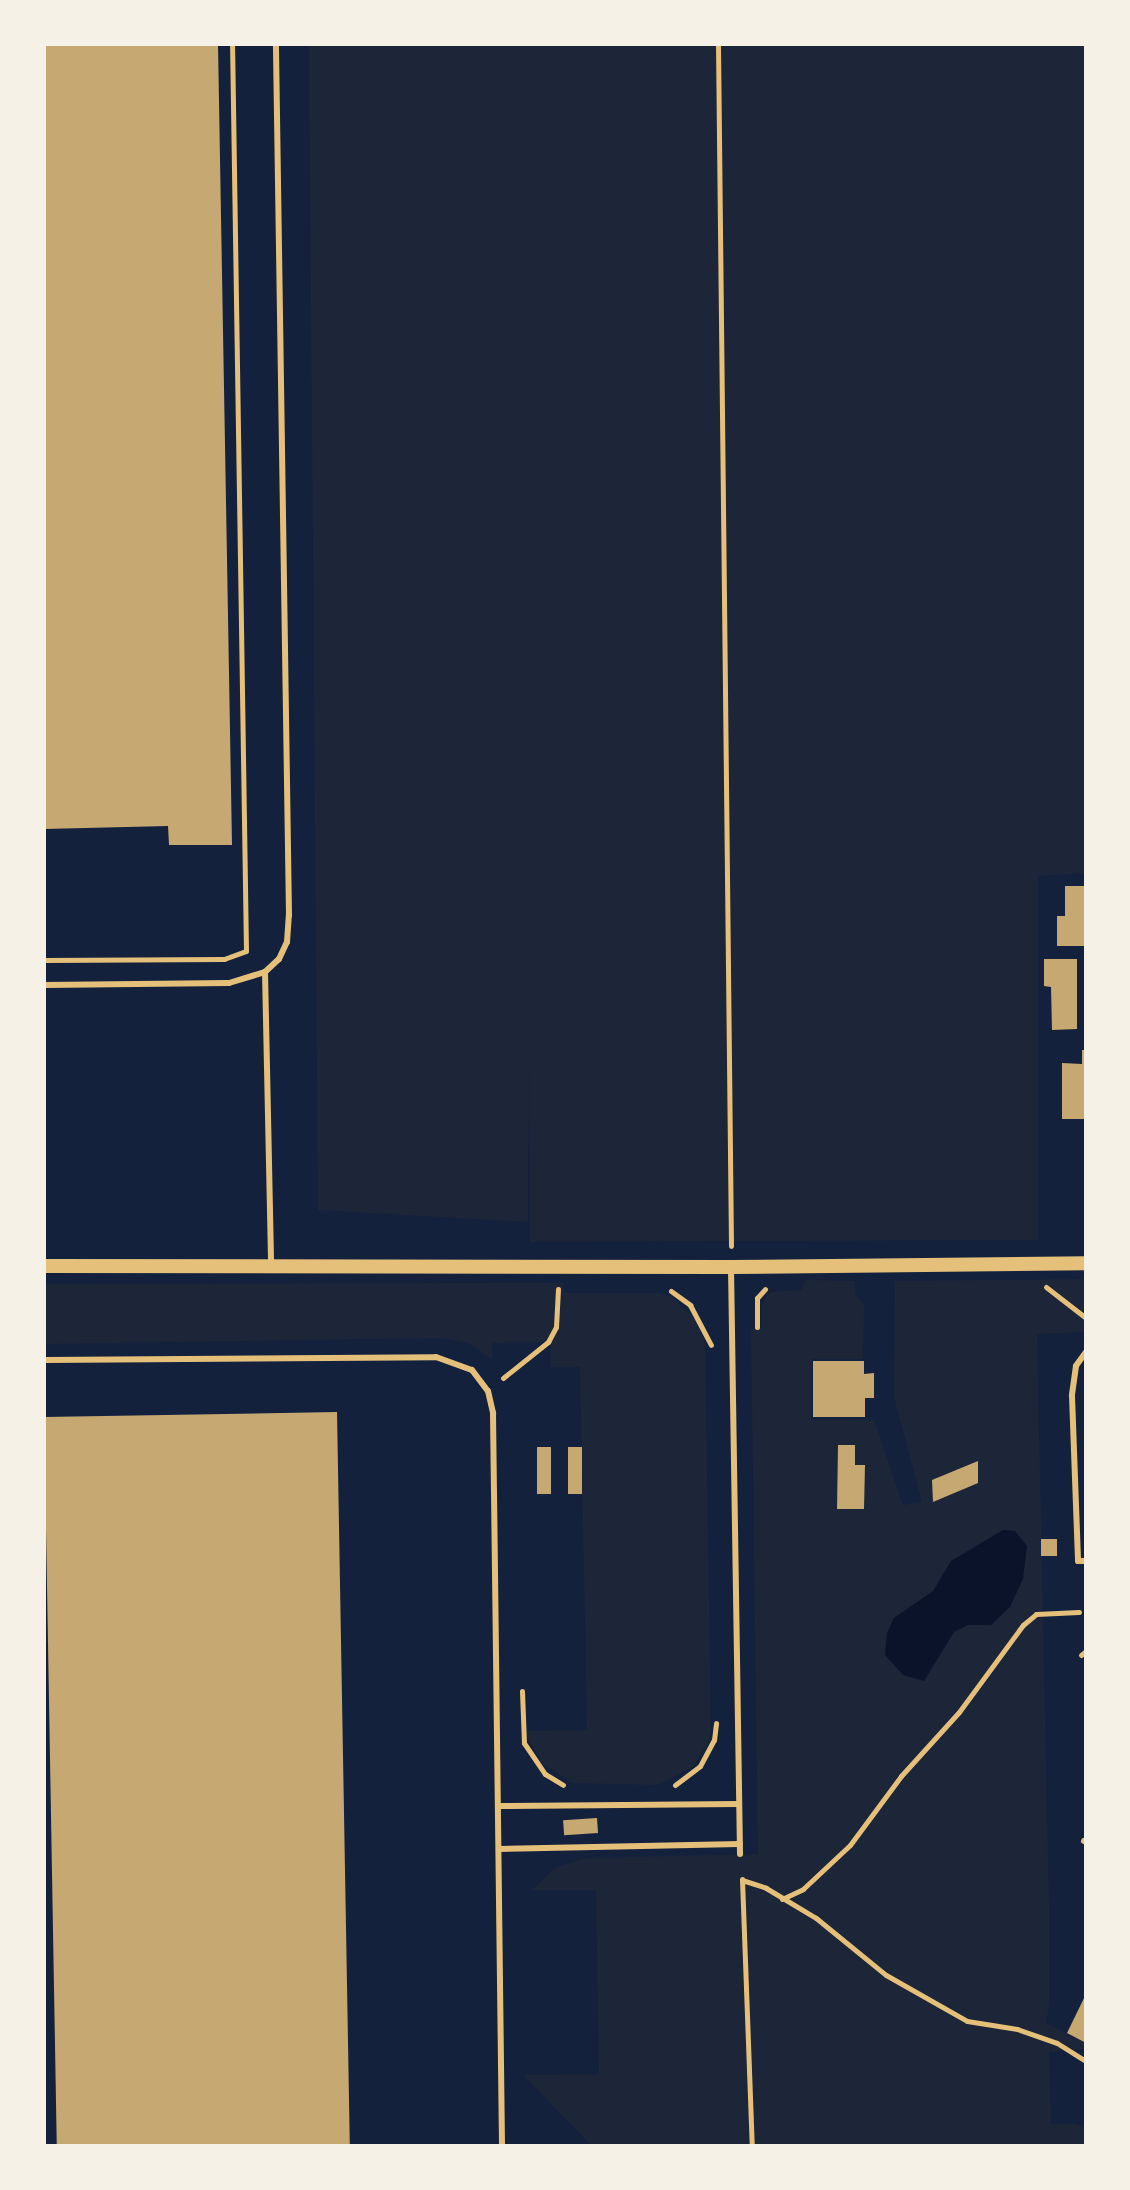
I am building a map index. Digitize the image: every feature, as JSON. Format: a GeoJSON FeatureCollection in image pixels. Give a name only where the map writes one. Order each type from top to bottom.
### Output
{"type":"FeatureCollection","features":[{"type":"Feature","properties":{"kind":"street"},"geometry":{"type":"LineString","coordinates":[[44,1266],[731,1267],[1086,1263]]}},
{"type":"Feature","properties":{"kind":"lane"},"geometry":{"type":"LineString","coordinates":[[44,985],[229,983],[265,972],[283,951],[289,915],[276,44]]}},
{"type":"Feature","properties":{"kind":"lane"},"geometry":{"type":"LineString","coordinates":[[265,972],[271,1266]]}},
{"type":"Feature","properties":{"kind":"lane"},"geometry":{"type":"LineString","coordinates":[[731,1267],[740,1854]]}},
{"type":"Feature","properties":{"kind":"lane"},"geometry":{"type":"LineString","coordinates":[[1086,1352],[1076,1366],[1072,1396],[1078,1561],[1086,1561]]}},
{"type":"Feature","properties":{"kind":"lane"},"geometry":{"type":"LineString","coordinates":[[44,1360],[436,1357],[472,1370],[488,1391],[493,1413],[502,2146]]}},
{"type":"Feature","properties":{"kind":"lane"},"geometry":{"type":"LineString","coordinates":[[498,1806],[739,1804]]}},
{"type":"Feature","properties":{"kind":"lane"},"geometry":{"type":"LineString","coordinates":[[499,1849],[740,1844]]}},
{"type":"Feature","properties":{"kind":"path"},"geometry":{"type":"LineString","coordinates":[[44,960],[224,959],[246,951],[232,44]]}},
{"type":"Feature","properties":{"kind":"path"},"geometry":{"type":"LineString","coordinates":[[718,44],[731,1267]]}},
{"type":"Feature","properties":{"kind":"path"},"geometry":{"type":"LineString","coordinates":[[757,1327],[757,1298],[774,1285]]}},
{"type":"Feature","properties":{"kind":"path"},"geometry":{"type":"LineString","coordinates":[[498,1383],[548,1342],[556,1327],[556,1290],[564,1288]]}},
{"type":"Feature","properties":{"kind":"path"},"geometry":{"type":"LineString","coordinates":[[662,1288],[678,1294],[700,1317],[708,1333],[712,1360]]}},
{"type":"Feature","properties":{"kind":"path"},"geometry":{"type":"LineString","coordinates":[[782,1899],[803,1889],[850,1845],[911,1764],[959,1712],[1023,1625],[1036,1614],[1079,1612]]}},
{"type":"Feature","properties":{"kind":"path"},"geometry":{"type":"LineString","coordinates":[[522,1691],[524,1743],[545,1774],[572,1788]]}},
{"type":"Feature","properties":{"kind":"path"},"geometry":{"type":"LineString","coordinates":[[667,1788],[692,1774],[709,1753],[716,1709]]}},
{"type":"Feature","properties":{"kind":"path"},"geometry":{"type":"LineString","coordinates":[[740,1854],[752,2146]]}},
{"type":"Feature","properties":{"kind":"path"},"geometry":{"type":"LineString","coordinates":[[742,1880],[766,1888],[816,1918],[886,1975],[967,2021],[1017,2029],[1057,2043],[1086,2061]]}},
{"type":"Feature","properties":{"kind":"shaded area"},"geometry":{"type":"Polygon","coordinates":[[[309,44],[1086,44],[1086,873],[1038,876],[1038,1240],[530,1242],[529,1065],[528,1222],[318,1210],[309,44]]]}},
{"type":"Feature","properties":{"kind":"shaded area"},"geometry":{"type":"Polygon","coordinates":[[[1086,1279],[1086,1332],[1037,1334],[1049,1905],[1049,2003],[1046,2023],[1086,2043],[1086,2049],[1049,2052],[1051,2124],[1076,2124],[1086,2129],[1086,2146],[592,2146],[523,2075],[599,2074],[596,1890],[532,1890],[555,1868],[584,1858],[758,1854],[751,1329],[762,1329],[762,1306],[766,1296],[771,1292],[801,1290],[806,1280],[855,1281],[855,1294],[864,1304],[863,1359],[812,1359],[811,1419],[874,1420],[903,1505],[922,1502],[894,1397],[895,1281],[1086,1279]]]}},
{"type":"Feature","properties":{"kind":"shaded area"},"geometry":{"type":"Polygon","coordinates":[[[563,1283],[564,1293],[658,1293],[672,1297],[696,1320],[705,1343],[711,1729],[707,1744],[693,1767],[657,1785],[572,1783],[543,1764],[527,1737],[527,1731],[587,1730],[580,1367],[550,1367],[551,1342],[492,1343],[492,1359],[469,1343],[443,1338],[44,1344],[44,1284],[563,1283]]]}},
{"type":"Feature","properties":{"kind":"shaded area"},"geometry":{"type":"Polygon","coordinates":[[[1003,1530],[1015,1531],[1027,1546],[1023,1579],[1010,1607],[991,1625],[968,1625],[954,1632],[924,1681],[903,1675],[885,1655],[887,1633],[894,1618],[933,1591],[951,1561],[1003,1530]]]}},
{"type":"Feature","properties":{"kind":"building"},"geometry":{"type":"Polygon","coordinates":[[[44,44],[218,44],[232,845],[169,845],[168,826],[44,829],[44,44]]]}},
{"type":"Feature","properties":{"kind":"building"},"geometry":{"type":"Polygon","coordinates":[[[1065,886],[1086,886],[1086,946],[1057,946],[1057,916],[1065,916],[1065,886]]]}},
{"type":"Feature","properties":{"kind":"building"},"geometry":{"type":"Polygon","coordinates":[[[1044,959],[1077,959],[1077,1029],[1052,1030],[1051,987],[1044,986],[1044,959]]]}},
{"type":"Feature","properties":{"kind":"building"},"geometry":{"type":"Polygon","coordinates":[[[1082,1050],[1086,1050],[1086,1119],[1062,1119],[1062,1063],[1082,1064],[1082,1050]]]}},
{"type":"Feature","properties":{"kind":"building"},"geometry":{"type":"Polygon","coordinates":[[[813,1361],[864,1361],[864,1374],[874,1373],[874,1398],[865,1398],[865,1417],[813,1417],[813,1361]]]}},
{"type":"Feature","properties":{"kind":"building"},"geometry":{"type":"Polygon","coordinates":[[[337,1412],[350,2146],[57,2146],[44,1417],[337,1412]]]}},
{"type":"Feature","properties":{"kind":"building"},"geometry":{"type":"Polygon","coordinates":[[[838,1445],[855,1445],[855,1465],[865,1465],[864,1509],[837,1509],[838,1445]]]}},
{"type":"Feature","properties":{"kind":"building"},"geometry":{"type":"Polygon","coordinates":[[[537,1447],[551,1447],[551,1494],[537,1494],[537,1447]]]}},
{"type":"Feature","properties":{"kind":"building"},"geometry":{"type":"Polygon","coordinates":[[[568,1447],[582,1447],[582,1494],[568,1494],[568,1447]]]}},
{"type":"Feature","properties":{"kind":"building"},"geometry":{"type":"Polygon","coordinates":[[[978,1461],[978,1483],[933,1502],[932,1480],[978,1461]]]}},
{"type":"Feature","properties":{"kind":"building"},"geometry":{"type":"Polygon","coordinates":[[[1041,1539],[1057,1539],[1057,1556],[1041,1556],[1041,1539]]]}},
{"type":"Feature","properties":{"kind":"building"},"geometry":{"type":"Polygon","coordinates":[[[597,1818],[598,1833],[564,1835],[563,1820],[597,1818]]]}},
{"type":"Feature","properties":{"kind":"building"},"geometry":{"type":"Polygon","coordinates":[[[1086,1994],[1086,2043],[1067,2033],[1086,1994]]]}}]}
